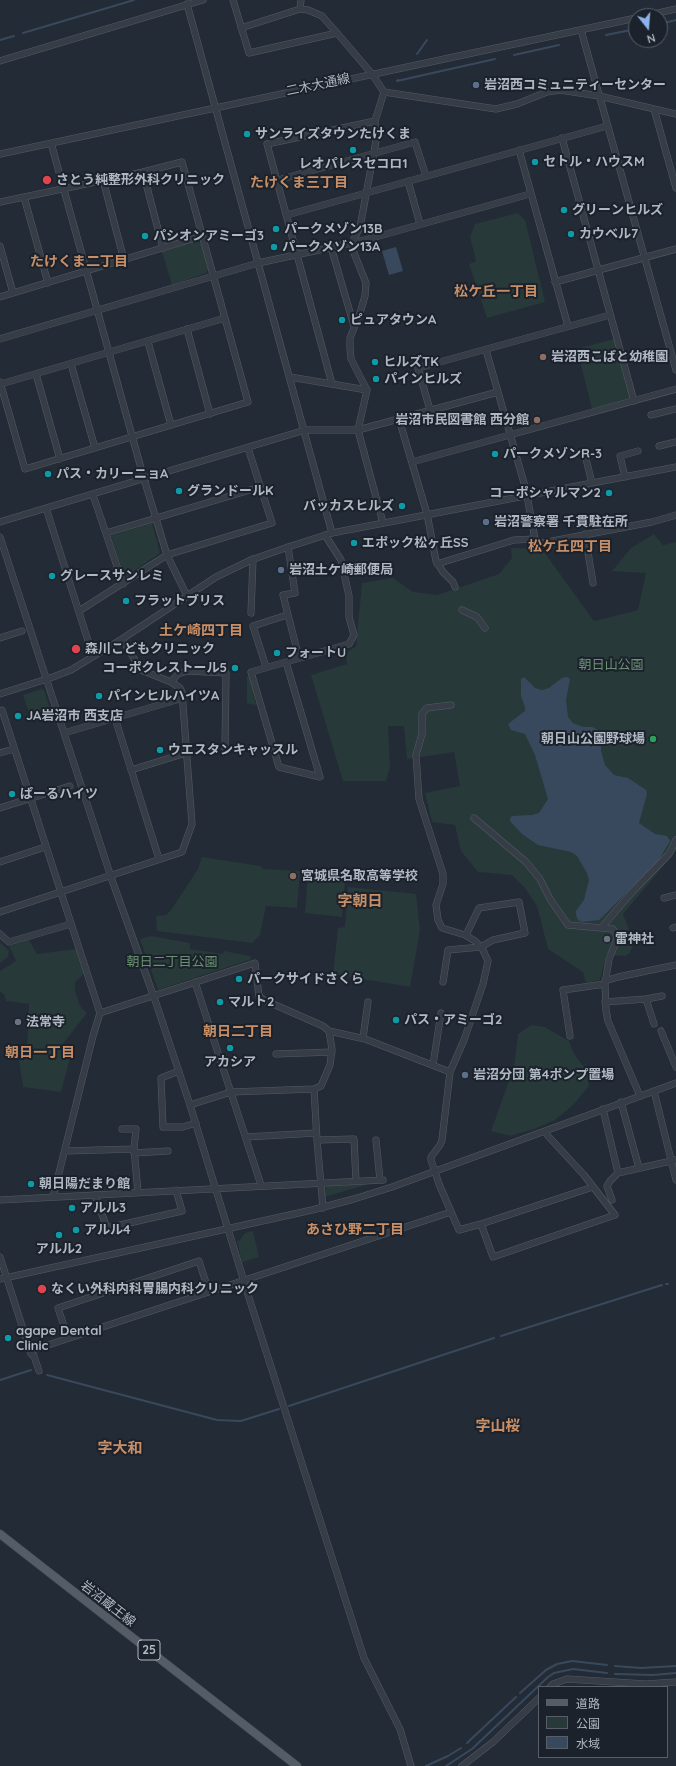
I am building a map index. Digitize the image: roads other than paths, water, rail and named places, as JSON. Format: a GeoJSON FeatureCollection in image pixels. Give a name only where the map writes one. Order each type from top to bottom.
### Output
{"type":"FeatureCollection","features":[{"type":"Feature","properties":{"kind":"main road","name":"岩沼蔵王線"},"geometry":{"type":"LineString","coordinates":[[0,1534],[297,1766]]}},
{"type":"Feature","properties":{"kind":"street"},"geometry":{"type":"LineString","coordinates":[[0,60],[203,0]]}},
{"type":"Feature","properties":{"kind":"street"},"geometry":{"type":"LineString","coordinates":[[233,0],[249,52],[338,33]]}},
{"type":"Feature","properties":{"kind":"street"},"geometry":{"type":"LineString","coordinates":[[300,9],[301,0]]}},
{"type":"Feature","properties":{"kind":"street"},"geometry":{"type":"LineString","coordinates":[[187,4],[332,533]]}},
{"type":"Feature","properties":{"kind":"street"},"geometry":{"type":"LineString","coordinates":[[241,28],[300,9],[308,10],[322,16],[372,74],[384,92],[496,109],[517,104],[547,92],[560,90],[599,96],[676,114]]}},
{"type":"Feature","properties":{"kind":"street","name":"二木大通線"},"geometry":{"type":"LineString","coordinates":[[0,154],[628,20]]}},
{"type":"Feature","properties":{"kind":"street"},"geometry":{"type":"LineString","coordinates":[[581,30],[676,370]]}},
{"type":"Feature","properties":{"kind":"street"},"geometry":{"type":"LineString","coordinates":[[383,523],[358,430],[367,390],[351,359],[350,338],[360,313],[366,283],[354,253],[352,243],[360,227],[376,141],[375,121],[384,92]]}},
{"type":"Feature","properties":{"kind":"street"},"geometry":{"type":"LineString","coordinates":[[654,109],[676,188]]}},
{"type":"Feature","properties":{"kind":"street"},"geometry":{"type":"LineString","coordinates":[[332,384],[288,215],[267,144],[375,121]]}},
{"type":"Feature","properties":{"kind":"street"},"geometry":{"type":"LineString","coordinates":[[288,215],[607,126]]}},
{"type":"Feature","properties":{"kind":"street"},"geometry":{"type":"LineString","coordinates":[[562,138],[634,401]]}},
{"type":"Feature","properties":{"kind":"street"},"geometry":{"type":"LineString","coordinates":[[278,180],[415,142],[426,176]]}},
{"type":"Feature","properties":{"kind":"street"},"geometry":{"type":"LineString","coordinates":[[51,143],[62,189],[131,437],[167,555],[187,596]]}},
{"type":"Feature","properties":{"kind":"street"},"geometry":{"type":"LineString","coordinates":[[520,150],[530,194],[568,326]]}},
{"type":"Feature","properties":{"kind":"street"},"geometry":{"type":"LineString","coordinates":[[0,202],[143,172],[182,162],[214,275],[248,402],[25,469],[0,383],[148,342],[225,318]]}},
{"type":"Feature","properties":{"kind":"street"},"geometry":{"type":"LineString","coordinates":[[143,172],[163,248]]}},
{"type":"Feature","properties":{"kind":"street"},"geometry":{"type":"LineString","coordinates":[[103,180],[124,260]]}},
{"type":"Feature","properties":{"kind":"street"},"geometry":{"type":"LineString","coordinates":[[408,181],[420,224]]}},
{"type":"Feature","properties":{"kind":"street"},"geometry":{"type":"LineString","coordinates":[[0,339],[214,275],[297,253],[352,243],[530,194]]}},
{"type":"Feature","properties":{"kind":"street"},"geometry":{"type":"LineString","coordinates":[[24,197],[48,282]]}},
{"type":"Feature","properties":{"kind":"street"},"geometry":{"type":"LineString","coordinates":[[0,297],[202,236]]}},
{"type":"Feature","properties":{"kind":"street"},"geometry":{"type":"LineString","coordinates":[[0,246],[13,293]]}},
{"type":"Feature","properties":{"kind":"street"},"geometry":{"type":"LineString","coordinates":[[331,247],[354,326]]}},
{"type":"Feature","properties":{"kind":"street"},"geometry":{"type":"LineString","coordinates":[[555,282],[676,248]]}},
{"type":"Feature","properties":{"kind":"street"},"geometry":{"type":"LineString","coordinates":[[430,410],[418,368],[610,314]]}},
{"type":"Feature","properties":{"kind":"street"},"geometry":{"type":"LineString","coordinates":[[187,329],[210,414]]}},
{"type":"Feature","properties":{"kind":"street"},"geometry":{"type":"LineString","coordinates":[[148,342],[171,425]]}},
{"type":"Feature","properties":{"kind":"street"},"geometry":{"type":"LineString","coordinates":[[486,350],[527,495],[535,539]]}},
{"type":"Feature","properties":{"kind":"street"},"geometry":{"type":"LineString","coordinates":[[71,364],[95,448]]}},
{"type":"Feature","properties":{"kind":"street"},"geometry":{"type":"LineString","coordinates":[[36,374],[60,459]]}},
{"type":"Feature","properties":{"kind":"street"},"geometry":{"type":"LineString","coordinates":[[290,377],[367,390]]}},
{"type":"Feature","properties":{"kind":"street"},"geometry":{"type":"LineString","coordinates":[[412,462],[676,390]]}},
{"type":"Feature","properties":{"kind":"street"},"geometry":{"type":"LineString","coordinates":[[0,522],[304,430],[358,430],[498,392]]}},
{"type":"Feature","properties":{"kind":"street"},"geometry":{"type":"LineString","coordinates":[[651,415],[676,409]]}},
{"type":"Feature","properties":{"kind":"street"},"geometry":{"type":"LineString","coordinates":[[399,419],[427,514],[437,564],[453,582],[455,587]]}},
{"type":"Feature","properties":{"kind":"street"},"geometry":{"type":"LineString","coordinates":[[659,446],[676,442]]}},
{"type":"Feature","properties":{"kind":"street"},"geometry":{"type":"LineString","coordinates":[[79,611],[167,555],[272,523],[248,448]]}},
{"type":"Feature","properties":{"kind":"street"},"geometry":{"type":"LineString","coordinates":[[625,477],[620,456],[638,451]]}},
{"type":"Feature","properties":{"kind":"street"},"geometry":{"type":"LineString","coordinates":[[586,459],[592,483]]}},
{"type":"Feature","properties":{"kind":"street"},"geometry":{"type":"LineString","coordinates":[[0,694],[70,670],[122,639],[216,577],[253,559],[288,547],[332,533],[676,467]]}},
{"type":"Feature","properties":{"kind":"street"},"geometry":{"type":"LineString","coordinates":[[106,533],[260,487]]}},
{"type":"Feature","properties":{"kind":"street"},"geometry":{"type":"LineString","coordinates":[[93,495],[123,584]]}},
{"type":"Feature","properties":{"kind":"street"},"geometry":{"type":"LineString","coordinates":[[46,508],[90,647]]}},
{"type":"Feature","properties":{"kind":"street"},"geometry":{"type":"LineString","coordinates":[[437,564],[514,540],[535,539],[542,543],[652,522],[676,515]]}},
{"type":"Feature","properties":{"kind":"street"},"geometry":{"type":"LineString","coordinates":[[585,534],[594,583]]}},
{"type":"Feature","properties":{"kind":"street"},"geometry":{"type":"LineString","coordinates":[[286,662],[320,776],[279,767],[251,672],[348,644],[354,634],[349,618],[349,596],[340,560],[325,535]]}},
{"type":"Feature","properties":{"kind":"street"},"geometry":{"type":"LineString","coordinates":[[0,537],[110,875],[154,996],[196,1123],[244,1281],[364,1658],[400,1728],[411,1766]]}},
{"type":"Feature","properties":{"kind":"street"},"geometry":{"type":"LineString","coordinates":[[288,547],[295,593],[283,595],[299,658]]}},
{"type":"Feature","properties":{"kind":"street"},"geometry":{"type":"LineString","coordinates":[[251,613],[253,559]]}},
{"type":"Feature","properties":{"kind":"street"},"geometry":{"type":"LineString","coordinates":[[462,610],[477,617],[485,628]]}},
{"type":"Feature","properties":{"kind":"street"},"geometry":{"type":"LineString","coordinates":[[266,667],[254,626],[287,615]]}},
{"type":"Feature","properties":{"kind":"street"},"geometry":{"type":"LineString","coordinates":[[0,638],[22,631]]}},
{"type":"Feature","properties":{"kind":"street"},"geometry":{"type":"LineString","coordinates":[[0,912],[182,852],[192,824],[183,698],[180,688],[171,682],[141,670],[122,639]]}},
{"type":"Feature","properties":{"kind":"street"},"geometry":{"type":"LineString","coordinates":[[171,682],[178,674],[187,671],[226,673],[225,749]]}},
{"type":"Feature","properties":{"kind":"street"},"geometry":{"type":"LineString","coordinates":[[64,733],[183,698]]}},
{"type":"Feature","properties":{"kind":"street"},"geometry":{"type":"LineString","coordinates":[[451,705],[427,708],[422,714],[422,734],[416,755],[419,799],[443,874],[443,884],[436,905],[438,920],[442,928],[466,935],[481,947],[488,961],[483,984],[464,1040],[450,1072],[442,1140],[431,1158],[459,1230],[593,1187]]}},
{"type":"Feature","properties":{"kind":"street"},"geometry":{"type":"LineString","coordinates":[[2,710],[45,847],[100,1013],[53,1197]]}},
{"type":"Feature","properties":{"kind":"street"},"geometry":{"type":"LineString","coordinates":[[115,718],[159,859]]}},
{"type":"Feature","properties":{"kind":"street"},"geometry":{"type":"LineString","coordinates":[[0,753],[14,749]]}},
{"type":"Feature","properties":{"kind":"street"},"geometry":{"type":"LineString","coordinates":[[131,770],[186,753]]}},
{"type":"Feature","properties":{"kind":"street"},"geometry":{"type":"LineString","coordinates":[[0,808],[70,786]]}},
{"type":"Feature","properties":{"kind":"street"},"geometry":{"type":"LineString","coordinates":[[474,818],[526,862],[540,879],[553,904],[568,925],[613,928],[617,935],[616,942],[609,959],[605,982],[605,1002],[608,1021],[640,1096]]}},
{"type":"Feature","properties":{"kind":"street"},"geometry":{"type":"LineString","coordinates":[[602,927],[668,854],[676,840]]}},
{"type":"Feature","properties":{"kind":"street"},"geometry":{"type":"LineString","coordinates":[[0,862],[45,847]]}},
{"type":"Feature","properties":{"kind":"street"},"geometry":{"type":"LineString","coordinates":[[664,898],[676,895]]}},
{"type":"Feature","properties":{"kind":"street"},"geometry":{"type":"LineString","coordinates":[[443,982],[448,950],[481,947],[493,940],[525,933],[519,902],[479,908],[466,935]]}},
{"type":"Feature","properties":{"kind":"street"},"geometry":{"type":"LineString","coordinates":[[0,934],[10,942],[71,924]]}},
{"type":"Feature","properties":{"kind":"street"},"geometry":{"type":"LineString","coordinates":[[100,1013],[254,963],[259,996],[264,1000],[323,1026],[328,1031],[363,1038],[450,1072]]}},
{"type":"Feature","properties":{"kind":"street"},"geometry":{"type":"LineString","coordinates":[[570,1036],[563,990],[605,982],[676,965]]}},
{"type":"Feature","properties":{"kind":"street"},"geometry":{"type":"LineString","coordinates":[[195,982],[261,1185]]}},
{"type":"Feature","properties":{"kind":"street"},"geometry":{"type":"LineString","coordinates":[[605,1002],[646,999],[662,996]]}},
{"type":"Feature","properties":{"kind":"street"},"geometry":{"type":"LineString","coordinates":[[646,999],[654,1024]]}},
{"type":"Feature","properties":{"kind":"street"},"geometry":{"type":"LineString","coordinates":[[363,1038],[368,1002]]}},
{"type":"Feature","properties":{"kind":"street"},"geometry":{"type":"LineString","coordinates":[[433,1065],[441,1013]]}},
{"type":"Feature","properties":{"kind":"street"},"geometry":{"type":"LineString","coordinates":[[190,1105],[231,1092],[314,1089],[321,1086],[330,1065],[332,1052],[328,1031]]}},
{"type":"Feature","properties":{"kind":"street"},"geometry":{"type":"LineString","coordinates":[[661,1031],[676,1067]]}},
{"type":"Feature","properties":{"kind":"street"},"geometry":{"type":"LineString","coordinates":[[276,1054],[332,1052]]}},
{"type":"Feature","properties":{"kind":"street"},"geometry":{"type":"LineString","coordinates":[[179,1071],[161,1078],[163,1127],[183,1127],[196,1123]]}},
{"type":"Feature","properties":{"kind":"street"},"geometry":{"type":"LineString","coordinates":[[3,1278],[323,1208],[372,1194],[676,1083]]}},
{"type":"Feature","properties":{"kind":"street"},"geometry":{"type":"LineString","coordinates":[[314,1089],[316,1140],[323,1208]]}},
{"type":"Feature","properties":{"kind":"street"},"geometry":{"type":"LineString","coordinates":[[654,1091],[674,1160],[676,1180]]}},
{"type":"Feature","properties":{"kind":"street"},"geometry":{"type":"LineString","coordinates":[[621,1102],[639,1168]]}},
{"type":"Feature","properties":{"kind":"street"},"geometry":{"type":"LineString","coordinates":[[603,1109],[618,1173]]}},
{"type":"Feature","properties":{"kind":"street"},"geometry":{"type":"LineString","coordinates":[[122,1129],[136,1128],[134,1151],[138,1192]]}},
{"type":"Feature","properties":{"kind":"street"},"geometry":{"type":"LineString","coordinates":[[481,1224],[493,1257],[615,1216],[564,1152],[548,1136],[546,1131]]}},
{"type":"Feature","properties":{"kind":"street"},"geometry":{"type":"LineString","coordinates":[[246,1136],[316,1133]]}},
{"type":"Feature","properties":{"kind":"street"},"geometry":{"type":"LineString","coordinates":[[316,1140],[354,1139],[356,1181]]}},
{"type":"Feature","properties":{"kind":"street"},"geometry":{"type":"LineString","coordinates":[[0,1200],[261,1185],[381,1180],[376,1140]]}},
{"type":"Feature","properties":{"kind":"street"},"geometry":{"type":"LineString","coordinates":[[65,1150],[168,1151]]}},
{"type":"Feature","properties":{"kind":"street"},"geometry":{"type":"LineString","coordinates":[[612,1200],[608,1186],[610,1181],[618,1173],[674,1160]]}},
{"type":"Feature","properties":{"kind":"street"},"geometry":{"type":"LineString","coordinates":[[95,1195],[107,1228],[182,1211],[176,1190]]}},
{"type":"Feature","properties":{"kind":"street"},"geometry":{"type":"LineString","coordinates":[[30,1351],[451,1212]]}},
{"type":"Feature","properties":{"kind":"street"},"geometry":{"type":"LineString","coordinates":[[0,1258],[3,1278],[39,1371]]}},
{"type":"Feature","properties":{"kind":"street"},"geometry":{"type":"LineString","coordinates":[[68,1338],[58,1308],[199,1261],[209,1292]]}},
{"type":"Feature","properties":{"kind":"street"},"geometry":{"type":"LineString","coordinates":[[551,1686],[573,1678],[646,1684],[676,1682]]}},
{"type":"Feature","properties":{"kind":"street"},"geometry":{"type":"LineString","coordinates":[[462,1766],[493,1742],[538,1699]]}},
{"type":"Feature","properties":{"kind":"water"},"geometry":{"type":"Polygon","coordinates":[[[396,247],[403,271],[389,275],[382,251],[396,247]]]}},
{"type":"Feature","properties":{"kind":"water"},"geometry":{"type":"Polygon","coordinates":[[[524,677],[535,688],[542,690],[549,688],[562,678],[567,677],[570,679],[566,700],[568,717],[573,723],[583,727],[592,727],[598,730],[601,735],[601,751],[605,765],[614,775],[628,778],[646,790],[647,794],[639,823],[655,834],[667,836],[670,841],[657,863],[599,920],[582,922],[578,920],[576,915],[576,911],[584,900],[589,880],[587,873],[577,856],[571,852],[538,845],[522,834],[510,821],[512,816],[532,815],[539,813],[548,799],[535,755],[525,734],[511,730],[508,724],[525,711],[521,696],[521,679],[524,677]]]}},
{"type":"Feature","properties":{"kind":"waterway"},"geometry":{"type":"LineString","coordinates":[[23,33],[134,0]]}},
{"type":"Feature","properties":{"kind":"waterway"},"geometry":{"type":"LineString","coordinates":[[668,22],[676,20]]}},
{"type":"Feature","properties":{"kind":"waterway"},"geometry":{"type":"LineString","coordinates":[[606,35],[628,31]]}},
{"type":"Feature","properties":{"kind":"waterway"},"geometry":{"type":"LineString","coordinates":[[0,40],[14,36]]}},
{"type":"Feature","properties":{"kind":"waterway"},"geometry":{"type":"LineString","coordinates":[[417,54],[427,40]]}},
{"type":"Feature","properties":{"kind":"waterway"},"geometry":{"type":"LineString","coordinates":[[514,55],[559,45]]}},
{"type":"Feature","properties":{"kind":"waterway"},"geometry":{"type":"LineString","coordinates":[[398,80],[397,81],[495,59]]}},
{"type":"Feature","properties":{"kind":"waterway"},"geometry":{"type":"LineString","coordinates":[[501,1336],[662,1285]]}},
{"type":"Feature","properties":{"kind":"waterway"},"geometry":{"type":"LineString","coordinates":[[289,1406],[494,1338]]}},
{"type":"Feature","properties":{"kind":"waterway"},"geometry":{"type":"LineString","coordinates":[[0,1380],[31,1370]]}},
{"type":"Feature","properties":{"kind":"waterway"},"geometry":{"type":"LineString","coordinates":[[47,1375],[217,1420],[241,1421],[279,1409]]}},
{"type":"Feature","properties":{"kind":"waterway"},"geometry":{"type":"LineString","coordinates":[[520,1693],[546,1670],[557,1664],[572,1661],[607,1665]]}},
{"type":"Feature","properties":{"kind":"waterway"},"geometry":{"type":"LineString","coordinates":[[615,1666],[641,1668],[676,1666]]}},
{"type":"Feature","properties":{"kind":"waterway"},"geometry":{"type":"LineString","coordinates":[[538,1686],[554,1673],[573,1669],[607,1673]]}},
{"type":"Feature","properties":{"kind":"waterway"},"geometry":{"type":"LineString","coordinates":[[615,1674],[653,1675],[676,1673]]}},
{"type":"Feature","properties":{"kind":"waterway"},"geometry":{"type":"LineString","coordinates":[[446,1766],[472,1749],[538,1686]]}},
{"type":"Feature","properties":{"kind":"waterway"},"geometry":{"type":"LineString","coordinates":[[467,1743],[516,1697]]}},
{"type":"Feature","properties":{"kind":"waterway"},"geometry":{"type":"LineString","coordinates":[[426,1766],[461,1748]]}},
{"type":"Feature","properties":{"kind":"place","name":"岩沼西コミュニティーセンター"},"geometry":{"type":"Point","coordinates":[476,85]}},
{"type":"Feature","properties":{"kind":"place","name":"サンライズタウンたけくま"},"geometry":{"type":"Point","coordinates":[247,134]}},
{"type":"Feature","properties":{"kind":"place","name":"レオパレスセコロ1"},"geometry":{"type":"Point","coordinates":[353,150]}},
{"type":"Feature","properties":{"kind":"place","name":"セトル・ハウスM"},"geometry":{"type":"Point","coordinates":[535,162]}},
{"type":"Feature","properties":{"kind":"place","name":"さとう純整形外科クリニック"},"geometry":{"type":"Point","coordinates":[47,180]}},
{"type":"Feature","properties":{"kind":"place","name":"グリーンヒルズ"},"geometry":{"type":"Point","coordinates":[564,210]}},
{"type":"Feature","properties":{"kind":"place","name":"パークメゾン13B"},"geometry":{"type":"Point","coordinates":[276,229]}},
{"type":"Feature","properties":{"kind":"place","name":"カウベル7"},"geometry":{"type":"Point","coordinates":[571,234]}},
{"type":"Feature","properties":{"kind":"place","name":"パシオンアミーゴ3"},"geometry":{"type":"Point","coordinates":[145,236]}},
{"type":"Feature","properties":{"kind":"place","name":"パークメゾン13A"},"geometry":{"type":"Point","coordinates":[274,247]}},
{"type":"Feature","properties":{"kind":"place","name":"ピュアタウンA"},"geometry":{"type":"Point","coordinates":[342,320]}},
{"type":"Feature","properties":{"kind":"place","name":"岩沼西こばと幼稚園"},"geometry":{"type":"Point","coordinates":[543,357]}},
{"type":"Feature","properties":{"kind":"place","name":"ヒルズTK"},"geometry":{"type":"Point","coordinates":[375,362]}},
{"type":"Feature","properties":{"kind":"place","name":"パインヒルズ"},"geometry":{"type":"Point","coordinates":[376,379]}},
{"type":"Feature","properties":{"kind":"place","name":"岩沼市民図書館 西分館"},"geometry":{"type":"Point","coordinates":[537,420]}},
{"type":"Feature","properties":{"kind":"place","name":"パークメゾンR-3"},"geometry":{"type":"Point","coordinates":[495,454]}},
{"type":"Feature","properties":{"kind":"place","name":"パス・カリーニョA"},"geometry":{"type":"Point","coordinates":[48,474]}},
{"type":"Feature","properties":{"kind":"place","name":"グランドールK"},"geometry":{"type":"Point","coordinates":[179,491]}},
{"type":"Feature","properties":{"kind":"place","name":"コーポシャルマン2"},"geometry":{"type":"Point","coordinates":[609,493]}},
{"type":"Feature","properties":{"kind":"place","name":"バッカスヒルズ"},"geometry":{"type":"Point","coordinates":[402,506]}},
{"type":"Feature","properties":{"kind":"place","name":"岩沼警察署 千貫駐在所"},"geometry":{"type":"Point","coordinates":[486,522]}},
{"type":"Feature","properties":{"kind":"place","name":"エポック松ヶ丘SS"},"geometry":{"type":"Point","coordinates":[354,543]}},
{"type":"Feature","properties":{"kind":"place","name":"岩沼土ケ崎郵便局"},"geometry":{"type":"Point","coordinates":[281,570]}},
{"type":"Feature","properties":{"kind":"place","name":"グレースサンレミ"},"geometry":{"type":"Point","coordinates":[52,576]}},
{"type":"Feature","properties":{"kind":"place","name":"フラットブリス"},"geometry":{"type":"Point","coordinates":[126,601]}},
{"type":"Feature","properties":{"kind":"place","name":"森川こどもクリニック"},"geometry":{"type":"Point","coordinates":[76,649]}},
{"type":"Feature","properties":{"kind":"place","name":"フォートU"},"geometry":{"type":"Point","coordinates":[277,653]}},
{"type":"Feature","properties":{"kind":"place","name":"コーポクレストール5"},"geometry":{"type":"Point","coordinates":[235,668]}},
{"type":"Feature","properties":{"kind":"place","name":"パインヒルハイツA"},"geometry":{"type":"Point","coordinates":[99,696]}},
{"type":"Feature","properties":{"kind":"place","name":"JA岩沼市 西支店"},"geometry":{"type":"Point","coordinates":[18,716]}},
{"type":"Feature","properties":{"kind":"place","name":"朝日山公園野球場"},"geometry":{"type":"Point","coordinates":[653,739]}},
{"type":"Feature","properties":{"kind":"place","name":"ウエスタンキャッスル"},"geometry":{"type":"Point","coordinates":[160,750]}},
{"type":"Feature","properties":{"kind":"place","name":"ぱーるハイツ"},"geometry":{"type":"Point","coordinates":[12,794]}},
{"type":"Feature","properties":{"kind":"place","name":"宮城県名取高等学校"},"geometry":{"type":"Point","coordinates":[293,876]}},
{"type":"Feature","properties":{"kind":"place","name":"雷神社"},"geometry":{"type":"Point","coordinates":[607,939]}},
{"type":"Feature","properties":{"kind":"place","name":"パークサイドさくら"},"geometry":{"type":"Point","coordinates":[239,979]}},
{"type":"Feature","properties":{"kind":"place","name":"マルト2"},"geometry":{"type":"Point","coordinates":[220,1002]}},
{"type":"Feature","properties":{"kind":"place","name":"パス・アミーゴ2"},"geometry":{"type":"Point","coordinates":[396,1020]}},
{"type":"Feature","properties":{"kind":"place","name":"法常寺"},"geometry":{"type":"Point","coordinates":[18,1022]}},
{"type":"Feature","properties":{"kind":"place","name":"アカシア"},"geometry":{"type":"Point","coordinates":[230,1048]}},
{"type":"Feature","properties":{"kind":"place","name":"岩沼分団 第4ポンプ置場"},"geometry":{"type":"Point","coordinates":[465,1075]}},
{"type":"Feature","properties":{"kind":"place","name":"朝日陽だまり館"},"geometry":{"type":"Point","coordinates":[31,1184]}},
{"type":"Feature","properties":{"kind":"place","name":"アルル3"},"geometry":{"type":"Point","coordinates":[72,1208]}},
{"type":"Feature","properties":{"kind":"place","name":"アルル4"},"geometry":{"type":"Point","coordinates":[76,1230]}},
{"type":"Feature","properties":{"kind":"place","name":"アルル2"},"geometry":{"type":"Point","coordinates":[59,1235]}},
{"type":"Feature","properties":{"kind":"place","name":"なくい外科内科胃腸内科クリニック"},"geometry":{"type":"Point","coordinates":[42,1289]}},
{"type":"Feature","properties":{"kind":"place","name":"agape Dental Clinic"},"geometry":{"type":"Point","coordinates":[8,1338]}},
{"type":"Feature","properties":{"kind":"district","name":"たけくま三丁目"},"geometry":{"type":"Point","coordinates":[299,183]}},
{"type":"Feature","properties":{"kind":"district","name":"たけくま二丁目"},"geometry":{"type":"Point","coordinates":[79,262]}},
{"type":"Feature","properties":{"kind":"district","name":"松ケ丘一丁目"},"geometry":{"type":"Point","coordinates":[496,292]}},
{"type":"Feature","properties":{"kind":"district","name":"松ケ丘四丁目"},"geometry":{"type":"Point","coordinates":[570,547]}},
{"type":"Feature","properties":{"kind":"district","name":"土ケ崎四丁目"},"geometry":{"type":"Point","coordinates":[201,631]}},
{"type":"Feature","properties":{"kind":"district","name":"字朝日"},"geometry":{"type":"Point","coordinates":[360,901]}},
{"type":"Feature","properties":{"kind":"district","name":"朝日二丁目"},"geometry":{"type":"Point","coordinates":[238,1032]}},
{"type":"Feature","properties":{"kind":"district","name":"朝日一丁目"},"geometry":{"type":"Point","coordinates":[40,1053]}},
{"type":"Feature","properties":{"kind":"district","name":"あさひ野二丁目"},"geometry":{"type":"Point","coordinates":[355,1230]}},
{"type":"Feature","properties":{"kind":"district","name":"字山桜"},"geometry":{"type":"Point","coordinates":[498,1426]}},
{"type":"Feature","properties":{"kind":"district","name":"字大和"},"geometry":{"type":"Point","coordinates":[120,1448]}},
{"type":"Feature","properties":{"kind":"park label","name":"朝日山公園"},"geometry":{"type":"Point","coordinates":[611,665]}},
{"type":"Feature","properties":{"kind":"park label","name":"朝日二丁目公園"},"geometry":{"type":"Point","coordinates":[172,962]}}]}
